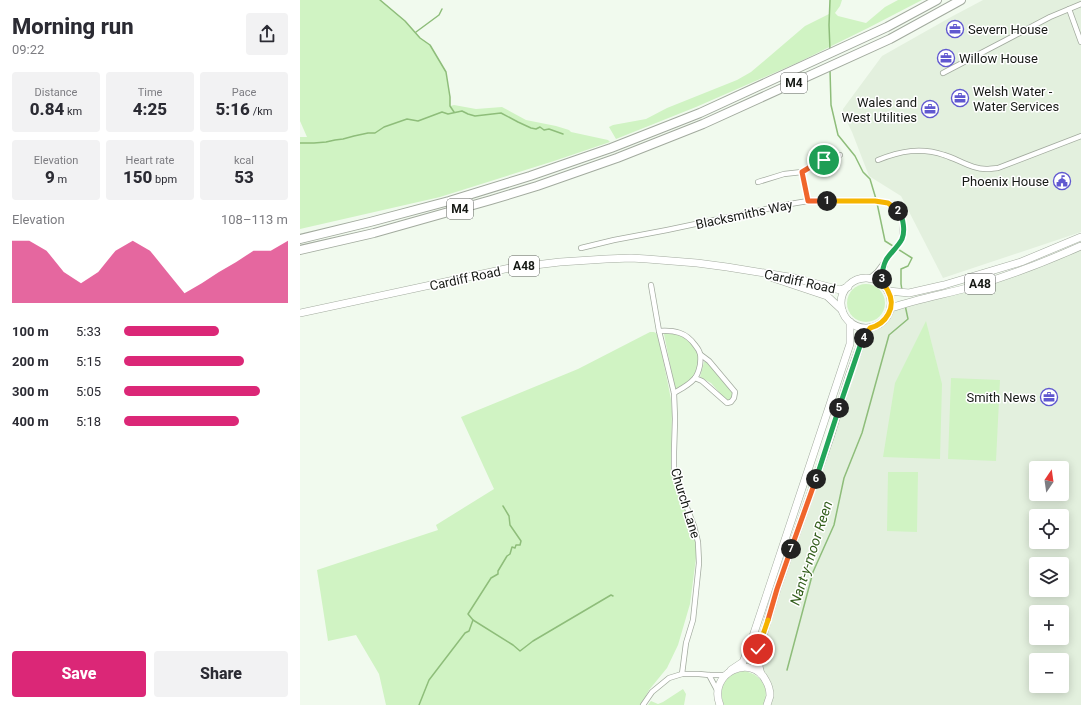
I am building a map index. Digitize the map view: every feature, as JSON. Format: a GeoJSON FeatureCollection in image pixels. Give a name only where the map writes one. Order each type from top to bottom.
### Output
{"type":"FeatureCollection","features":[{"type":"Feature","properties":{"kind":"highway","name":"M4"},"geometry":{"type":"LineString","coordinates":[[300,238],[370,222],[457,199],[614,147],[700,114],[887,27],[937,0]]}},
{"type":"Feature","properties":{"kind":"highway","name":"M4"},"geometry":{"type":"LineString","coordinates":[[300,250],[394,228],[491,200],[537,186],[620,157],[703,124],[890,39],[961,0]]}},
{"type":"Feature","properties":{"kind":"main road","name":"A48"},"geometry":{"type":"LineString","coordinates":[[888,291],[909,293],[944,285],[1021,262],[1081,237]]}},
{"type":"Feature","properties":{"kind":"main road","name":"A48"},"geometry":{"type":"LineString","coordinates":[[891,308],[907,302],[972,287],[1018,272],[1081,246]]}},
{"type":"Feature","properties":{"kind":"main road","name":"Cardiff Road"},"geometry":{"type":"LineString","coordinates":[[300,313],[510,268],[560,262],[631,258],[697,263],[752,271],[794,278],[840,290],[848,287]]}},
{"type":"Feature","properties":{"kind":"main road","name":"Cardiff Road"},"geometry":{"type":"LineString","coordinates":[[752,271],[827,296],[842,310]]}},
{"type":"Feature","properties":{"kind":"main road"},"geometry":{"type":"LineString","coordinates":[[869,278],[882,284],[888,291],[891,299],[891,308],[888,316],[882,323],[870,328],[859,327],[850,322],[842,310],[843,294],[848,287],[854,282],[869,278]]}},
{"type":"Feature","properties":{"kind":"main road"},"geometry":{"type":"LineString","coordinates":[[720,705],[717,699],[717,690],[720,682],[725,675],[743,662],[750,645],[850,344],[850,322]]}},
{"type":"Feature","properties":{"kind":"main road"},"geometry":{"type":"LineString","coordinates":[[761,674],[757,658],[758,649],[860,346],[870,328]]}},
{"type":"Feature","properties":{"kind":"main road"},"geometry":{"type":"LineString","coordinates":[[731,670],[746,668],[761,674],[769,686],[770,695],[767,705]]}},
{"type":"Feature","properties":{"kind":"street"},"geometry":{"type":"LineString","coordinates":[[943,73],[1019,32],[1081,4]]}},
{"type":"Feature","properties":{"kind":"street"},"geometry":{"type":"LineString","coordinates":[[1069,9],[1081,42]]}},
{"type":"Feature","properties":{"kind":"street"},"geometry":{"type":"LineString","coordinates":[[878,160],[899,152],[923,150],[945,155],[977,168],[998,168],[1081,136]]}},
{"type":"Feature","properties":{"kind":"street"},"geometry":{"type":"LineString","coordinates":[[758,182],[784,174],[802,172],[824,160],[840,155]]}},
{"type":"Feature","properties":{"kind":"street"},"geometry":{"type":"LineString","coordinates":[[802,172],[808,201]]}},
{"type":"Feature","properties":{"kind":"street","name":"Blacksmiths Way"},"geometry":{"type":"LineString","coordinates":[[581,248],[614,240],[661,232],[728,216],[808,201],[839,200],[884,202],[897,209],[900,214],[903,222],[902,239],[877,272],[869,278]]}},
{"type":"Feature","properties":{"kind":"street","name":"Blacksmiths Way"},"geometry":{"type":"LineString","coordinates":[[882,284],[882,273],[886,261]]}},
{"type":"Feature","properties":{"kind":"street","name":"Church Lane"},"geometry":{"type":"LineString","coordinates":[[651,285],[659,331],[674,393],[674,469],[676,479],[694,526],[698,542],[699,564],[693,620],[686,643],[682,674]]}},
{"type":"Feature","properties":{"kind":"street"},"geometry":{"type":"LineString","coordinates":[[659,331],[677,332],[684,334],[691,340],[698,348],[701,355],[709,361],[735,392],[734,398],[731,402],[727,403],[702,381],[695,378]]}},
{"type":"Feature","properties":{"kind":"street"},"geometry":{"type":"LineString","coordinates":[[674,393],[695,378],[698,373],[701,355]]}},
{"type":"Feature","properties":{"kind":"street"},"geometry":{"type":"LineString","coordinates":[[643,705],[652,692],[669,678],[682,674],[725,675]]}},
{"type":"Feature","properties":{"kind":"street"},"geometry":{"type":"LineString","coordinates":[[709,675],[717,690]]}},
{"type":"Feature","properties":{"kind":"shaded area"},"geometry":{"type":"Polygon","coordinates":[[[983,0],[1081,0],[1081,232],[943,278],[901,196],[869,176],[852,132],[843,114],[843,109],[882,56],[983,0]]]}},
{"type":"Feature","properties":{"kind":"shaded area"},"geometry":{"type":"Polygon","coordinates":[[[1081,246],[1081,705],[767,705],[770,695],[757,658],[830,438],[870,328],[882,323],[888,316],[891,308],[972,287],[1081,246]]]}},
{"type":"Feature","properties":{"kind":"green space"},"geometry":{"type":"Polygon","coordinates":[[[300,0],[380,0],[405,21],[420,38],[430,45],[446,72],[450,106],[454,105],[476,109],[502,107],[526,120],[556,126],[571,132],[608,140],[610,142],[440,197],[300,229],[300,137],[307,137],[300,121],[300,0]]]}},
{"type":"Feature","properties":{"kind":"green space"},"geometry":{"type":"Polygon","coordinates":[[[830,0],[842,0],[835,13],[838,16],[866,23],[885,7],[898,0],[922,0],[799,62],[696,107],[616,139],[609,127],[646,119],[667,108],[737,80],[751,72],[805,26],[829,14],[830,0]]]}},
{"type":"Feature","properties":{"kind":"green space"},"geometry":{"type":"Polygon","coordinates":[[[862,284],[870,284],[880,289],[884,296],[884,310],[880,317],[870,322],[862,322],[852,317],[850,314],[847,307],[847,299],[852,289],[855,287],[862,284]]]}},
{"type":"Feature","properties":{"kind":"green space"},"geometry":{"type":"Polygon","coordinates":[[[926,321],[942,384],[940,459],[883,457],[895,383],[926,321]]]}},
{"type":"Feature","properties":{"kind":"green space"},"geometry":{"type":"Polygon","coordinates":[[[650,332],[657,334],[669,389],[672,412],[671,470],[687,510],[696,539],[696,558],[690,604],[678,645],[667,668],[649,690],[641,705],[386,705],[379,674],[356,635],[328,641],[317,570],[438,530],[436,525],[494,489],[461,417],[578,369],[650,332]]]}},
{"type":"Feature","properties":{"kind":"green space"},"geometry":{"type":"Polygon","coordinates":[[[676,333],[687,337],[699,353],[697,370],[693,379],[676,390],[664,334],[676,333]]]}},
{"type":"Feature","properties":{"kind":"green space"},"geometry":{"type":"Polygon","coordinates":[[[706,361],[734,394],[730,400],[728,401],[725,399],[711,383],[700,377],[704,362],[706,361]]]}},
{"type":"Feature","properties":{"kind":"green space"},"geometry":{"type":"Polygon","coordinates":[[[951,378],[1000,380],[996,461],[948,459],[951,378]]]}},
{"type":"Feature","properties":{"kind":"green space"},"geometry":{"type":"Polygon","coordinates":[[[888,472],[918,472],[917,532],[887,531],[888,472]]]}},
{"type":"Feature","properties":{"kind":"green space"},"geometry":{"type":"Polygon","coordinates":[[[744,671],[755,675],[763,683],[766,693],[763,705],[724,705],[722,693],[725,682],[732,675],[744,671]]]}},
{"type":"Feature","properties":{"kind":"green space"},"geometry":{"type":"Polygon","coordinates":[[[683,689],[686,694],[684,705],[648,705],[651,701],[658,704],[663,702],[683,689]]]}},
{"type":"Feature","properties":{"kind":"waterway"},"geometry":{"type":"LineString","coordinates":[[380,0],[405,21],[420,38],[430,45],[446,72],[450,106],[454,112]]}},
{"type":"Feature","properties":{"kind":"waterway"},"geometry":{"type":"LineString","coordinates":[[830,0],[830,50]]}},
{"type":"Feature","properties":{"kind":"waterway"},"geometry":{"type":"LineString","coordinates":[[416,32],[439,15],[442,9]]}},
{"type":"Feature","properties":{"kind":"waterway"},"geometry":{"type":"LineString","coordinates":[[830,70],[831,105],[838,135],[855,156],[863,172],[870,179],[876,199]]}},
{"type":"Feature","properties":{"kind":"waterway","name":"Nant-y-moor Reen"},"geometry":{"type":"LineString","coordinates":[[300,143],[326,142],[368,133],[375,133],[384,127],[407,119],[418,121],[442,112],[448,114],[462,111],[475,116],[501,113],[531,128],[536,129],[540,127],[544,130],[549,129],[563,134]]}},
{"type":"Feature","properties":{"kind":"waterway","name":"Nant-y-moor Reen"},"geometry":{"type":"LineString","coordinates":[[877,203],[885,241],[912,258],[908,266],[901,269],[902,290]]}},
{"type":"Feature","properties":{"kind":"waterway","name":"Nant-y-moor Reen"},"geometry":{"type":"LineString","coordinates":[[787,670],[813,572],[834,525],[844,478],[862,433],[889,335],[908,319],[905,305]]}},
{"type":"Feature","properties":{"kind":"waterway"},"geometry":{"type":"LineString","coordinates":[[419,705],[429,680],[465,633],[469,631],[473,620],[468,614],[491,578],[498,574],[498,571],[507,556],[510,554],[512,547],[515,548],[516,545],[520,545],[521,541],[510,525],[509,516],[503,506]]}},
{"type":"Feature","properties":{"kind":"waterway"},"geometry":{"type":"LineString","coordinates":[[473,620],[520,651],[533,641],[611,595],[613,596]]}},
{"type":"Feature","properties":{"kind":"place","name":"Severn House"},"geometry":{"type":"Point","coordinates":[955,29]}},
{"type":"Feature","properties":{"kind":"place","name":"Willow House"},"geometry":{"type":"Point","coordinates":[946,58]}},
{"type":"Feature","properties":{"kind":"place","name":"Welsh Water - Water Services"},"geometry":{"type":"Point","coordinates":[960,98]}},
{"type":"Feature","properties":{"kind":"place","name":"Wales and West Utilities"},"geometry":{"type":"Point","coordinates":[930,109]}},
{"type":"Feature","properties":{"kind":"place","name":"Phoenix House"},"geometry":{"type":"Point","coordinates":[1062,181]}},
{"type":"Feature","properties":{"kind":"place","name":"Smith News"},"geometry":{"type":"Point","coordinates":[1049,397]}},
{"type":"Feature","properties":{"kind":"route"},"geometry":{"type":"LineString","coordinates":[[758,649],[860,346],[870,328],[882,323],[888,316],[891,308],[891,299],[888,291],[882,284],[882,273],[886,261],[902,239],[903,222],[900,214],[897,209],[888,203],[860,200],[808,201],[802,172],[824,160]]}}]}
